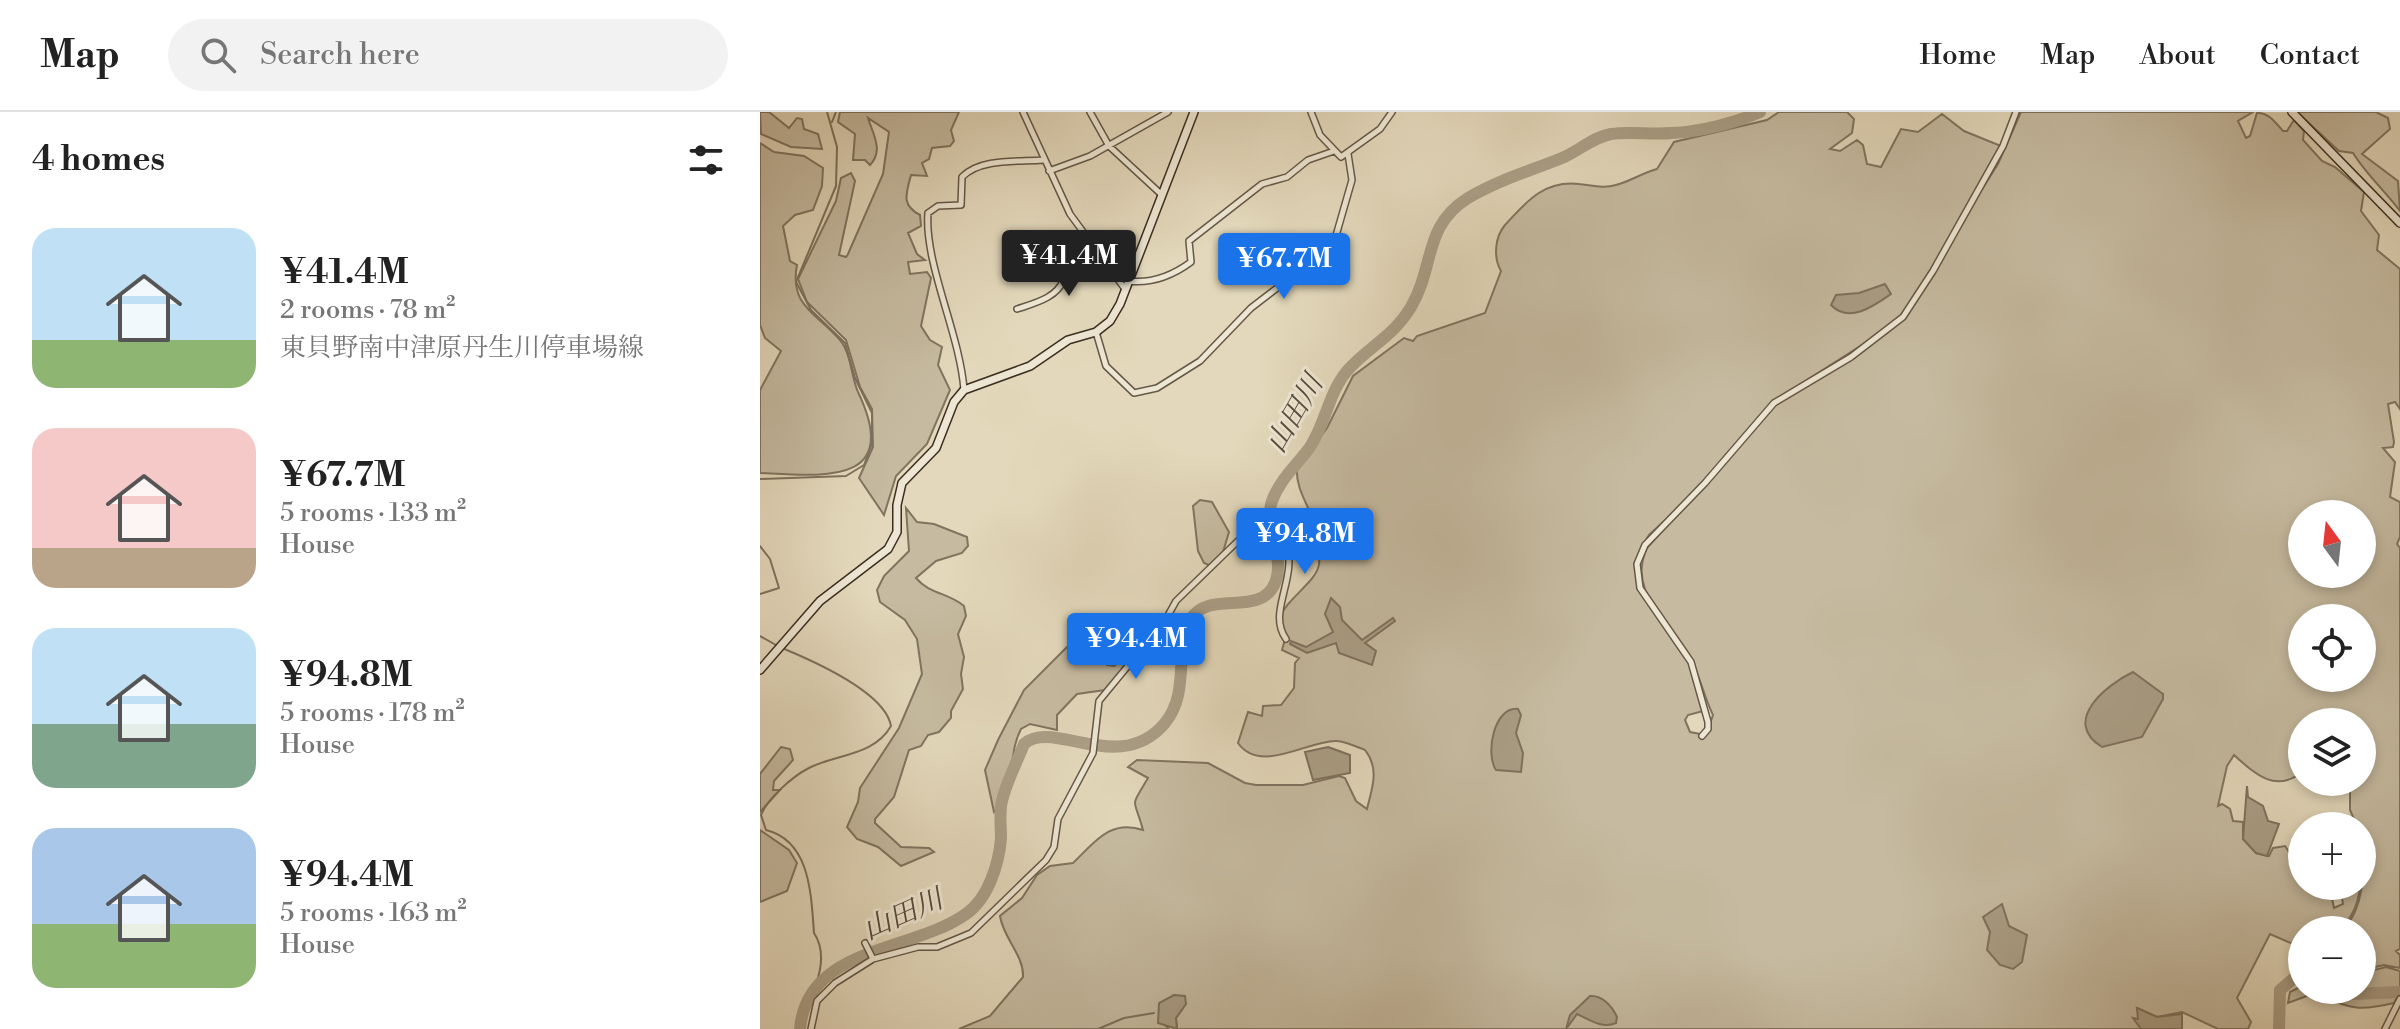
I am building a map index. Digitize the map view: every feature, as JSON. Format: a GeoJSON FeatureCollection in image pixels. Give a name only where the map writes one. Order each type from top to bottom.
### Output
{"type":"FeatureCollection","features":[{"type":"Feature","properties":{"kind":"main road"},"geometry":{"type":"LineString","coordinates":[[760,670],[828,594],[881,556],[894,540],[902,483],[936,448],[954,402],[964,390],[1030,366],[1068,340],[1096,332],[1110,321],[1194,112]]}},
{"type":"Feature","properties":{"kind":"main road"},"geometry":{"type":"LineString","coordinates":[[2292,112],[2400,223]]}},
{"type":"Feature","properties":{"kind":"street"},"geometry":{"type":"LineString","coordinates":[[1023,112],[1043,160],[1074,220],[1127,285],[1166,277],[1189,264],[1191,238],[1262,184],[1287,177],[1308,160],[1334,151]]}},
{"type":"Feature","properties":{"kind":"street"},"geometry":{"type":"LineString","coordinates":[[1090,112],[1109,146],[1162,195]]}},
{"type":"Feature","properties":{"kind":"street"},"geometry":{"type":"LineString","coordinates":[[1049,171],[1109,146],[1168,112]]}},
{"type":"Feature","properties":{"kind":"street"},"geometry":{"type":"LineString","coordinates":[[1311,112],[1320,135],[1341,157],[1380,129],[1392,112]]}},
{"type":"Feature","properties":{"kind":"street"},"geometry":{"type":"LineString","coordinates":[[1702,736],[1708,729],[1708,722],[1691,662],[1640,588],[1637,573],[1640,555],[1650,538],[1705,483],[1765,412],[1789,391],[1851,357],[1903,317],[1933,271],[2003,146],[2016,112]]}},
{"type":"Feature","properties":{"kind":"street"},"geometry":{"type":"LineString","coordinates":[[1096,332],[1106,366],[1134,393],[1153,390],[1200,361],[1245,313],[1294,275],[1316,269],[1332,251],[1352,180],[1348,154]]}},
{"type":"Feature","properties":{"kind":"street"},"geometry":{"type":"LineString","coordinates":[[964,390],[961,359],[934,257],[928,213],[938,206],[961,205],[962,177],[969,171],[998,163],[1043,160]]}},
{"type":"Feature","properties":{"kind":"street"},"geometry":{"type":"LineString","coordinates":[[1017,309],[1043,301],[1062,285],[1064,279],[1099,251]]}},
{"type":"Feature","properties":{"kind":"street"},"geometry":{"type":"LineString","coordinates":[[811,1029],[822,993],[872,958],[959,939],[1012,896],[1054,847],[1058,819],[1093,753],[1099,701],[1165,621],[1176,601],[1236,540],[1247,536],[1270,538],[1283,541],[1289,550],[1291,577],[1278,619],[1286,639]]}},
{"type":"Feature","properties":{"kind":"street"},"geometry":{"type":"LineString","coordinates":[[865,943],[872,958]]}},
{"type":"Feature","properties":{"kind":"street"},"geometry":{"type":"LineString","coordinates":[[2385,1029],[2399,1004]]}},
{"type":"Feature","properties":{"kind":"shaded area"},"geometry":{"type":"Polygon","coordinates":[[[760,112],[769,112],[789,128],[797,118],[802,119],[804,129],[818,134],[822,149],[791,147],[761,134],[760,112]]]}},
{"type":"Feature","properties":{"kind":"shaded area"},"geometry":{"type":"Polygon","coordinates":[[[840,112],[959,112],[951,130],[954,141],[950,146],[932,148],[929,159],[922,163],[927,176],[911,175],[907,193],[907,203],[920,215],[921,226],[908,233],[917,254],[925,260],[908,262],[910,274],[927,272],[931,278],[921,326],[930,340],[942,347],[938,365],[950,390],[927,444],[896,476],[884,515],[859,478],[873,447],[872,409],[860,387],[846,340],[807,302],[798,279],[836,201],[841,178],[851,173],[855,181],[839,255],[846,257],[883,174],[889,132],[868,118],[877,148],[874,160],[870,165],[865,160],[853,160],[855,134],[838,122],[840,112]]]}},
{"type":"Feature","properties":{"kind":"shaded area"},"geometry":{"type":"Polygon","coordinates":[[[1779,112],[1847,112],[1854,119],[1852,133],[1830,149],[1840,151],[1857,140],[1863,145],[1867,164],[1881,167],[1901,129],[1918,132],[1942,114],[1964,131],[2001,146],[1939,257],[1998,164],[2021,112],[2253,112],[2238,121],[2246,138],[2250,136],[2257,113],[2268,116],[2283,131],[2287,131],[2294,120],[2304,131],[2303,140],[2322,161],[2335,167],[2364,192],[2361,211],[2379,235],[2377,250],[2400,269],[2400,409],[2395,402],[2388,404],[2394,442],[2393,447],[2383,448],[2395,462],[2390,497],[2400,502],[2400,537],[2397,544],[2400,548],[2400,949],[2396,951],[2400,955],[2400,968],[2376,967],[2376,916],[2353,916],[2359,900],[2376,900],[2376,812],[2351,812],[2350,796],[2376,796],[2376,708],[2288,708],[2288,780],[2266,779],[2234,755],[2227,766],[2218,806],[2222,804],[2230,809],[2233,821],[2243,822],[2243,839],[2256,853],[2269,856],[2273,848],[2285,846],[2288,852],[2288,900],[2332,900],[2334,908],[2343,904],[2342,900],[2357,900],[2351,916],[2288,916],[2288,942],[2270,934],[2237,998],[2251,1022],[2248,1029],[2218,1029],[2182,1012],[2157,1017],[2137,1008],[2141,1029],[1177,1029],[1176,1018],[1183,1008],[1174,995],[1163,1002],[1163,1023],[1169,1029],[959,1029],[990,1016],[1023,977],[1020,961],[1000,916],[1022,898],[1037,875],[1050,866],[1073,863],[1096,840],[1112,830],[1131,827],[1143,830],[1135,803],[1148,778],[1128,767],[1137,760],[1208,763],[1245,783],[1256,785],[1303,785],[1339,776],[1345,778],[1356,801],[1367,809],[1374,771],[1365,750],[1335,741],[1284,754],[1258,756],[1247,752],[1238,743],[1248,712],[1262,716],[1263,706],[1281,705],[1294,688],[1295,663],[1299,658],[1282,650],[1286,636],[1279,620],[1282,612],[1313,577],[1319,564],[1317,531],[1301,490],[1297,468],[1327,428],[1353,376],[1404,338],[1413,341],[1417,336],[1485,313],[1501,271],[1496,253],[1499,235],[1528,201],[1556,185],[1611,186],[1657,169],[1674,142],[1767,120],[1779,112]],[[1904,318],[1773,402],[1686,501],[1649,535],[1640,550],[1636,564],[1639,589],[1690,663],[1703,711],[1688,715],[1685,720],[1690,732],[1706,735],[1713,715],[1690,657],[1646,593],[1642,564],[1647,548],[1775,405],[1852,358],[1904,318]]]}},
{"type":"Feature","properties":{"kind":"shaded area"},"geometry":{"type":"Polygon","coordinates":[[[2297,112],[2376,112],[2388,118],[2390,129],[2362,154],[2398,181],[2400,211],[2353,153],[2339,151],[2297,112]]]}},
{"type":"Feature","properties":{"kind":"shaded area"},"geometry":{"type":"Polygon","coordinates":[[[760,143],[774,152],[804,156],[823,168],[822,186],[813,210],[795,215],[783,226],[790,261],[797,265],[797,290],[801,300],[844,345],[869,423],[871,445],[863,460],[850,469],[808,475],[760,473],[760,390],[781,351],[765,338],[760,325],[760,143]]]}},
{"type":"Feature","properties":{"kind":"shaded area"},"geometry":{"type":"Polygon","coordinates":[[[1885,284],[1891,294],[1861,311],[1846,313],[1831,305],[1836,295],[1859,293],[1885,284]]]}},
{"type":"Feature","properties":{"kind":"shaded area"},"geometry":{"type":"Polygon","coordinates":[[[1200,500],[1212,502],[1229,532],[1223,552],[1211,566],[1204,563],[1198,551],[1193,506],[1200,500]]]}},
{"type":"Feature","properties":{"kind":"shaded area"},"geometry":{"type":"Polygon","coordinates":[[[906,508],[917,522],[934,524],[967,537],[968,546],[962,553],[936,561],[916,578],[964,606],[966,616],[958,634],[964,657],[961,674],[963,689],[951,711],[951,718],[939,732],[928,735],[921,746],[909,750],[894,797],[875,819],[875,823],[901,847],[929,848],[934,852],[901,866],[878,847],[857,839],[847,827],[858,802],[860,788],[899,728],[922,674],[917,639],[905,620],[880,602],[877,590],[884,576],[909,551],[906,508]]]}},
{"type":"Feature","properties":{"kind":"shaded area"},"geometry":{"type":"Polygon","coordinates":[[[1331,598],[1340,607],[1342,620],[1362,640],[1393,618],[1395,621],[1365,643],[1376,651],[1372,665],[1339,653],[1336,643],[1307,653],[1290,644],[1291,641],[1306,647],[1333,632],[1325,614],[1331,598]]]}},
{"type":"Feature","properties":{"kind":"shaded area"},"geometry":{"type":"Polygon","coordinates":[[[1071,643],[1101,654],[1107,665],[1114,666],[1129,657],[1129,663],[1105,690],[1077,694],[1057,715],[1057,730],[1030,724],[1021,729],[1006,793],[994,812],[985,770],[998,740],[1024,690],[1071,643]]]}},
{"type":"Feature","properties":{"kind":"shaded area"},"geometry":{"type":"Polygon","coordinates":[[[2133,672],[2163,694],[2163,699],[2142,737],[2102,747],[2090,737],[2086,726],[2087,715],[2101,694],[2133,672]]]}},
{"type":"Feature","properties":{"kind":"shaded area"},"geometry":{"type":"Polygon","coordinates":[[[1518,709],[1521,715],[1516,733],[1523,753],[1521,772],[1496,770],[1491,753],[1494,732],[1503,715],[1518,709]]]}},
{"type":"Feature","properties":{"kind":"shaded area"},"geometry":{"type":"Polygon","coordinates":[[[781,747],[790,749],[793,760],[774,781],[773,790],[780,790],[760,812],[760,774],[781,747]]]}},
{"type":"Feature","properties":{"kind":"shaded area"},"geometry":{"type":"Polygon","coordinates":[[[1328,747],[1350,755],[1350,773],[1313,780],[1305,752],[1328,747]]]}},
{"type":"Feature","properties":{"kind":"shaded area"},"geometry":{"type":"Polygon","coordinates":[[[2247,786],[2248,797],[2263,806],[2268,821],[2279,824],[2267,856],[2256,853],[2243,839],[2247,786]]]}},
{"type":"Feature","properties":{"kind":"shaded area"},"geometry":{"type":"Polygon","coordinates":[[[760,830],[789,850],[797,863],[787,891],[760,902],[760,830]]]}},
{"type":"Feature","properties":{"kind":"shaded area"},"geometry":{"type":"Polygon","coordinates":[[[2002,904],[2009,926],[2027,935],[2022,962],[2013,969],[2000,965],[1987,950],[1990,932],[1983,917],[2002,904]]]}},
{"type":"Feature","properties":{"kind":"shaded area"},"geometry":{"type":"Polygon","coordinates":[[[2386,967],[2400,971],[2400,990],[2376,992],[2376,970],[2386,967]]]}},
{"type":"Feature","properties":{"kind":"shaded area"},"geometry":{"type":"Polygon","coordinates":[[[2399,994],[2394,1003],[2369,1008],[2343,1004],[2376,1004],[2376,995],[2399,994]]]}},
{"type":"Feature","properties":{"kind":"shaded area"},"geometry":{"type":"Polygon","coordinates":[[[1174,995],[1185,996],[1186,1004],[1176,1018],[1177,1029],[1158,1023],[1159,1003],[1174,995]]]}},
{"type":"Feature","properties":{"kind":"shaded area"},"geometry":{"type":"Polygon","coordinates":[[[1590,996],[1599,997],[1609,1005],[1617,1017],[1616,1023],[1601,1024],[1577,1014],[1566,1029],[1570,1015],[1590,996]]]}},
{"type":"Feature","properties":{"kind":"shaded area"},"geometry":{"type":"Polygon","coordinates":[[[2137,1008],[2157,1017],[2182,1014],[2182,1029],[2141,1029],[2133,1018],[2138,1019],[2137,1008]]]}},
{"type":"Feature","properties":{"kind":"waterway"},"geometry":{"type":"LineString","coordinates":[[760,479],[846,476],[864,465],[872,444],[872,413],[855,378],[845,343],[811,310],[796,282],[836,186],[837,147],[827,112]]}},
{"type":"Feature","properties":{"kind":"waterway"},"geometry":{"type":"LineString","coordinates":[[832,122],[836,112]]}},
{"type":"Feature","properties":{"kind":"waterway","name":"山田川"},"geometry":{"type":"LineString","coordinates":[[800,1029],[807,1002],[821,981],[842,966],[944,926],[974,907],[986,890],[998,859],[1004,794],[1024,744],[1037,738],[1052,737],[1108,747],[1128,745],[1147,738],[1165,723],[1178,698],[1183,644],[1191,619],[1199,610],[1209,606],[1258,599],[1268,593],[1275,583],[1278,563],[1270,521],[1275,493],[1310,447],[1335,389],[1347,371],[1388,334],[1411,307],[1437,234],[1454,209],[1491,186],[1562,158],[1604,136],[1694,131],[1760,112]]}},
{"type":"Feature","properties":{"kind":"waterway"},"geometry":{"type":"LineString","coordinates":[[760,546],[770,559],[779,588],[760,594]]}},
{"type":"Feature","properties":{"kind":"waterway"},"geometry":{"type":"LineString","coordinates":[[760,636],[776,645]]}},
{"type":"Feature","properties":{"kind":"waterway"},"geometry":{"type":"LineString","coordinates":[[782,648],[828,669],[862,690],[886,713],[891,726],[884,736],[865,749],[820,763],[796,776],[775,795],[761,815],[766,830],[792,845],[805,871],[814,933],[821,951],[816,984]]}},
{"type":"Feature","properties":{"kind":"waterway"},"geometry":{"type":"LineString","coordinates":[[2279,1029],[2280,990],[2288,983]]}},
{"type":"Feature","properties":{"kind":"waterway"},"geometry":{"type":"LineString","coordinates":[[2376,993],[2400,992]]}},
{"type":"Feature","properties":{"kind":"waterway"},"geometry":{"type":"LineString","coordinates":[[1098,1029],[1124,1018],[1154,1013]]}}]}
